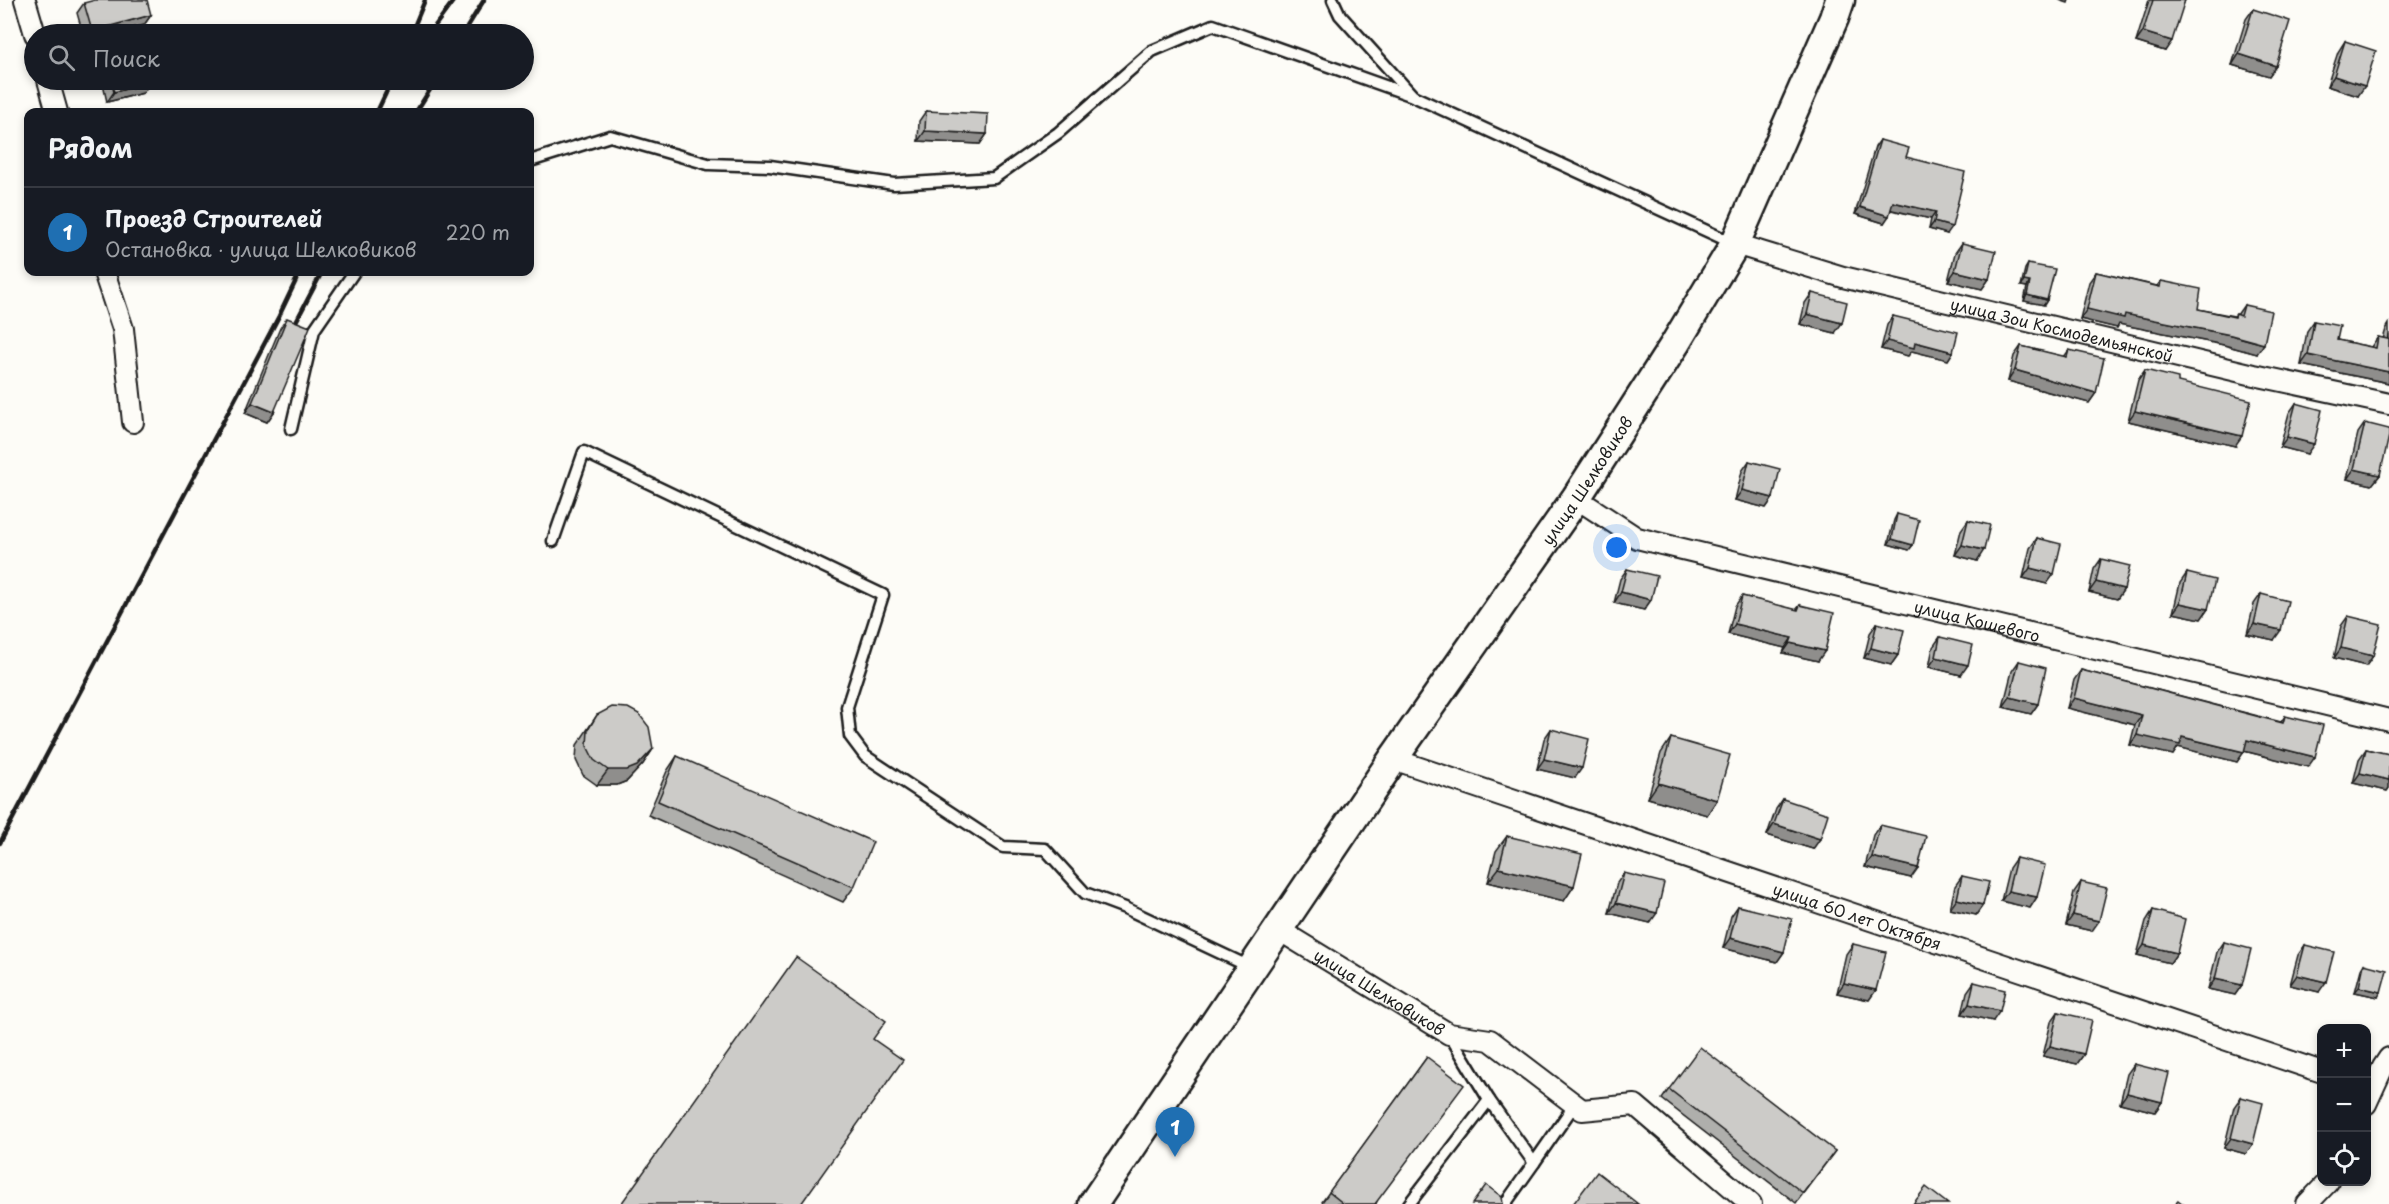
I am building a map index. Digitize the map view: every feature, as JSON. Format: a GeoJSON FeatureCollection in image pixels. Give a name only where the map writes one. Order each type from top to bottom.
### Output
{"type":"FeatureCollection","features":[{"type":"Feature","properties":{"kind":"street"},"geometry":{"type":"LineString","coordinates":[[25,0],[32,24]]}},
{"type":"Feature","properties":{"kind":"street","name":"улица Шелковиков"},"geometry":{"type":"LineString","coordinates":[[1093,1204],[1393,759],[1575,498],[1675,344],[1735,244],[1834,18],[1839,0]]}},
{"type":"Feature","properties":{"kind":"street"},"geometry":{"type":"LineString","coordinates":[[51,90],[56,108]]}},
{"type":"Feature","properties":{"kind":"street","name":"улица Зои Космодемьянской"},"geometry":{"type":"LineString","coordinates":[[1735,244],[1843,277],[2254,375],[2389,404]]}},
{"type":"Feature","properties":{"kind":"street"},"geometry":{"type":"LineString","coordinates":[[105,276],[123,329],[133,422]]}},
{"type":"Feature","properties":{"kind":"street","name":"улица Кошевого"},"geometry":{"type":"LineString","coordinates":[[1575,498],[1637,538],[2389,720]]}},
{"type":"Feature","properties":{"kind":"street","name":"улица 60 лет Октября"},"geometry":{"type":"LineString","coordinates":[[1393,759],[2317,1070]]}},
{"type":"Feature","properties":{"kind":"street","name":"улица Шелковиков"},"geometry":{"type":"LineString","coordinates":[[1279,930],[1449,1034],[1490,1040],[1582,1110],[1635,1105],[1751,1204]]}},
{"type":"Feature","properties":{"kind":"street"},"geometry":{"type":"LineString","coordinates":[[2371,1090],[2389,1058]]}},
{"type":"Feature","properties":{"kind":"street"},"geometry":{"type":"LineString","coordinates":[[2307,1204],[2324,1186]]}},
{"type":"Feature","properties":{"kind":"lane"},"geometry":{"type":"LineString","coordinates":[[1333,0],[1340,15],[1413,96]]}},
{"type":"Feature","properties":{"kind":"lane"},"geometry":{"type":"LineString","coordinates":[[534,160],[610,136],[708,164],[770,166],[894,184],[994,178],[1058,133],[1152,51],[1213,25],[1413,96],[1735,244]]}},
{"type":"Feature","properties":{"kind":"lane"},"geometry":{"type":"LineString","coordinates":[[291,429],[314,330],[351,276]]}},
{"type":"Feature","properties":{"kind":"lane"},"geometry":{"type":"LineString","coordinates":[[553,541],[584,452],[883,595],[847,707],[849,736],[865,756],[1003,847],[1045,849],[1085,893],[1125,908],[1254,968]]}},
{"type":"Feature","properties":{"kind":"lane"},"geometry":{"type":"LineString","coordinates":[[1449,1034],[1489,1100],[1534,1163]]}},
{"type":"Feature","properties":{"kind":"lane"},"geometry":{"type":"LineString","coordinates":[[1409,1204],[1489,1100]]}},
{"type":"Feature","properties":{"kind":"lane"},"geometry":{"type":"LineString","coordinates":[[1505,1204],[1575,1104]]}},
{"type":"Feature","properties":{"kind":"building"},"geometry":{"type":"Polygon","coordinates":[[[95,0],[147,0],[151,15],[118,24],[90,24],[84,3],[95,0]]]}},
{"type":"Feature","properties":{"kind":"building"},"geometry":{"type":"Polygon","coordinates":[[[2153,0],[2185,0],[2172,41],[2143,32],[2153,0]]]}},
{"type":"Feature","properties":{"kind":"building"},"geometry":{"type":"Polygon","coordinates":[[[2253,9],[2290,21],[2276,66],[2239,54],[2253,9]]]}},
{"type":"Feature","properties":{"kind":"building"},"geometry":{"type":"Polygon","coordinates":[[[2345,41],[2376,51],[2365,86],[2334,76],[2345,41]]]}},
{"type":"Feature","properties":{"kind":"building"},"geometry":{"type":"Polygon","coordinates":[[[926,111],[988,114],[987,134],[925,131],[926,111]]]}},
{"type":"Feature","properties":{"kind":"building"},"geometry":{"type":"Polygon","coordinates":[[[1880,140],[1909,148],[1906,157],[1965,172],[1952,227],[1934,222],[1936,212],[1893,202],[1889,216],[1860,207],[1880,140]]]}},
{"type":"Feature","properties":{"kind":"building"},"geometry":{"type":"Polygon","coordinates":[[[1962,243],[1996,251],[1989,279],[1955,271],[1962,243]]]}},
{"type":"Feature","properties":{"kind":"building"},"geometry":{"type":"Polygon","coordinates":[[[2028,264],[2055,269],[2047,300],[2027,295],[2030,282],[2024,281],[2028,264]]]}},
{"type":"Feature","properties":{"kind":"building"},"geometry":{"type":"Polygon","coordinates":[[[2096,272],[2160,287],[2161,281],[2201,289],[2198,309],[2235,317],[2236,314],[2241,316],[2244,305],[2271,311],[2264,344],[2231,335],[2125,314],[2124,318],[2087,309],[2096,272]]]}},
{"type":"Feature","properties":{"kind":"building"},"geometry":{"type":"Polygon","coordinates":[[[1812,293],[1847,302],[1842,323],[1807,314],[1812,293]]]}},
{"type":"Feature","properties":{"kind":"building"},"geometry":{"type":"Polygon","coordinates":[[[1893,316],[1958,332],[1953,352],[1915,342],[1914,348],[1887,341],[1893,316]]]}},
{"type":"Feature","properties":{"kind":"building"},"geometry":{"type":"Polygon","coordinates":[[[287,318],[310,327],[274,412],[252,403],[287,318]]]}},
{"type":"Feature","properties":{"kind":"building"},"geometry":{"type":"Polygon","coordinates":[[[2314,321],[2340,326],[2337,340],[2376,348],[2378,337],[2388,339],[2389,335],[2389,372],[2308,355],[2314,321]]]}},
{"type":"Feature","properties":{"kind":"building"},"geometry":{"type":"Polygon","coordinates":[[[2021,346],[2067,357],[2069,350],[2104,358],[2096,393],[2015,370],[2021,346]]]}},
{"type":"Feature","properties":{"kind":"building"},"geometry":{"type":"Polygon","coordinates":[[[2145,370],[2178,378],[2178,382],[2251,400],[2242,436],[2135,411],[2145,370]]]}},
{"type":"Feature","properties":{"kind":"building"},"geometry":{"type":"Polygon","coordinates":[[[2296,403],[2322,410],[2314,444],[2287,437],[2296,403]]]}},
{"type":"Feature","properties":{"kind":"building"},"geometry":{"type":"Polygon","coordinates":[[[2365,423],[2389,429],[2380,475],[2354,469],[2365,423]]]}},
{"type":"Feature","properties":{"kind":"building"},"geometry":{"type":"Polygon","coordinates":[[[1749,461],[1780,469],[1773,498],[1742,490],[1749,461]]]}},
{"type":"Feature","properties":{"kind":"building"},"geometry":{"type":"Polygon","coordinates":[[[1897,514],[1919,520],[1913,545],[1892,539],[1897,514]]]}},
{"type":"Feature","properties":{"kind":"building"},"geometry":{"type":"Polygon","coordinates":[[[1968,520],[1990,525],[1984,550],[1962,545],[1968,520]]]}},
{"type":"Feature","properties":{"kind":"building"},"geometry":{"type":"Polygon","coordinates":[[[2037,538],[2061,544],[2054,574],[2030,568],[2037,538]]]}},
{"type":"Feature","properties":{"kind":"building"},"geometry":{"type":"Polygon","coordinates":[[[2101,559],[2130,566],[2124,589],[2096,582],[2101,559]]]}},
{"type":"Feature","properties":{"kind":"building"},"geometry":{"type":"Polygon","coordinates":[[[1627,569],[1657,576],[1651,600],[1621,592],[1627,569]]]}},
{"type":"Feature","properties":{"kind":"building"},"geometry":{"type":"Polygon","coordinates":[[[2187,573],[2215,580],[2208,609],[2180,603],[2187,573]]]}},
{"type":"Feature","properties":{"kind":"building"},"geometry":{"type":"Polygon","coordinates":[[[2261,594],[2288,601],[2281,630],[2254,624],[2261,594]]]}},
{"type":"Feature","properties":{"kind":"building"},"geometry":{"type":"Polygon","coordinates":[[[1742,596],[1798,610],[1800,605],[1834,613],[1825,651],[1790,643],[1792,638],[1735,624],[1742,596]]]}},
{"type":"Feature","properties":{"kind":"building"},"geometry":{"type":"Polygon","coordinates":[[[2348,616],[2381,624],[2373,656],[2341,648],[2348,616]]]}},
{"type":"Feature","properties":{"kind":"building"},"geometry":{"type":"Polygon","coordinates":[[[1877,623],[1904,630],[1898,655],[1871,648],[1877,623]]]}},
{"type":"Feature","properties":{"kind":"building"},"geometry":{"type":"Polygon","coordinates":[[[1940,637],[1973,645],[1968,665],[1936,657],[1940,637]]]}},
{"type":"Feature","properties":{"kind":"building"},"geometry":{"type":"Polygon","coordinates":[[[2019,661],[2046,668],[2038,704],[2010,697],[2019,661]]]}},
{"type":"Feature","properties":{"kind":"building"},"geometry":{"type":"Polygon","coordinates":[[[2081,670],[2283,723],[2285,716],[2323,725],[2315,757],[2247,740],[2244,752],[2182,737],[2180,745],[2137,735],[2142,715],[2074,698],[2081,670]]]}},
{"type":"Feature","properties":{"kind":"building"},"geometry":{"type":"Polygon","coordinates":[[[612,707],[628,708],[639,714],[649,727],[653,749],[637,766],[627,770],[608,770],[594,760],[587,746],[588,730],[597,715],[612,707]]]}},
{"type":"Feature","properties":{"kind":"building"},"geometry":{"type":"Polygon","coordinates":[[[1551,729],[1589,739],[1582,768],[1544,759],[1551,729]]]}},
{"type":"Feature","properties":{"kind":"building"},"geometry":{"type":"Polygon","coordinates":[[[1671,738],[1730,755],[1717,800],[1658,783],[1671,738]]]}},
{"type":"Feature","properties":{"kind":"building"},"geometry":{"type":"Polygon","coordinates":[[[2366,749],[2389,754],[2389,780],[2360,773],[2366,749]]]}},
{"type":"Feature","properties":{"kind":"building"},"geometry":{"type":"Polygon","coordinates":[[[677,756],[873,842],[854,887],[658,801],[677,756]]]}},
{"type":"Feature","properties":{"kind":"building"},"geometry":{"type":"Polygon","coordinates":[[[1783,799],[1828,814],[1820,839],[1774,824],[1783,799]]]}},
{"type":"Feature","properties":{"kind":"building"},"geometry":{"type":"Polygon","coordinates":[[[1880,825],[1926,836],[1918,868],[1872,857],[1880,825]]]}},
{"type":"Feature","properties":{"kind":"building"},"geometry":{"type":"Polygon","coordinates":[[[1507,836],[1582,854],[1574,886],[1499,868],[1507,836]]]}},
{"type":"Feature","properties":{"kind":"building"},"geometry":{"type":"Polygon","coordinates":[[[2016,858],[2045,865],[2037,897],[2008,891],[2016,858]]]}},
{"type":"Feature","properties":{"kind":"building"},"geometry":{"type":"Polygon","coordinates":[[[1624,873],[1664,883],[1657,913],[1616,903],[1624,873]]]}},
{"type":"Feature","properties":{"kind":"building"},"geometry":{"type":"Polygon","coordinates":[[[1962,876],[1989,882],[1983,905],[1957,899],[1962,876]]]}},
{"type":"Feature","properties":{"kind":"building"},"geometry":{"type":"Polygon","coordinates":[[[2081,882],[2107,888],[2099,921],[2073,915],[2081,882]]]}},
{"type":"Feature","properties":{"kind":"building"},"geometry":{"type":"Polygon","coordinates":[[[1738,906],[1792,919],[1784,952],[1730,938],[1738,906]]]}},
{"type":"Feature","properties":{"kind":"building"},"geometry":{"type":"Polygon","coordinates":[[[2153,910],[2185,919],[2177,953],[2144,945],[2153,910]]]}},
{"type":"Feature","properties":{"kind":"building"},"geometry":{"type":"Polygon","coordinates":[[[2224,942],[2251,949],[2242,985],[2215,979],[2224,942]]]}},
{"type":"Feature","properties":{"kind":"building"},"geometry":{"type":"Polygon","coordinates":[[[1853,944],[1886,952],[1876,990],[1844,983],[1853,944]]]}},
{"type":"Feature","properties":{"kind":"building"},"geometry":{"type":"Polygon","coordinates":[[[2305,945],[2334,952],[2326,982],[2297,975],[2305,945]]]}},
{"type":"Feature","properties":{"kind":"building"},"geometry":{"type":"Polygon","coordinates":[[[796,957],[886,1021],[873,1039],[903,1060],[801,1204],[621,1204],[796,957]]]}},
{"type":"Feature","properties":{"kind":"building"},"geometry":{"type":"Polygon","coordinates":[[[2364,964],[2387,970],[2381,992],[2359,987],[2364,964]]]}},
{"type":"Feature","properties":{"kind":"building"},"geometry":{"type":"Polygon","coordinates":[[[1974,982],[2005,990],[2000,1011],[1969,1004],[1974,982]]]}},
{"type":"Feature","properties":{"kind":"building"},"geometry":{"type":"Polygon","coordinates":[[[2058,1012],[2092,1020],[2084,1054],[2050,1046],[2058,1012]]]}},
{"type":"Feature","properties":{"kind":"building"},"geometry":{"type":"Polygon","coordinates":[[[1700,1047],[1835,1151],[1803,1193],[1669,1089],[1700,1047]]]}},
{"type":"Feature","properties":{"kind":"building"},"geometry":{"type":"Polygon","coordinates":[[[1427,1057],[1464,1085],[1375,1204],[1344,1204],[1329,1192],[1427,1057]]]}},
{"type":"Feature","properties":{"kind":"building"},"geometry":{"type":"Polygon","coordinates":[[[2134,1064],[2169,1073],[2162,1102],[2127,1093],[2134,1064]]]}},
{"type":"Feature","properties":{"kind":"building"},"geometry":{"type":"Polygon","coordinates":[[[2241,1097],[2263,1103],[2253,1144],[2231,1138],[2241,1097]]]}},
{"type":"Feature","properties":{"kind":"building"},"geometry":{"type":"Polygon","coordinates":[[[1597,1172],[1638,1204],[1573,1204],[1597,1172]]]}},
{"type":"Feature","properties":{"kind":"building"},"geometry":{"type":"Polygon","coordinates":[[[1486,1185],[1502,1197],[1503,1204],[1472,1204],[1486,1185]]]}},
{"type":"Feature","properties":{"kind":"building"},"geometry":{"type":"Polygon","coordinates":[[[1926,1187],[1948,1204],[1913,1204],[1926,1187]]]}},
{"type":"Feature","properties":{"kind":"railway"},"geometry":{"type":"LineString","coordinates":[[415,24],[425,0]]}},
{"type":"Feature","properties":{"kind":"railway"},"geometry":{"type":"LineString","coordinates":[[436,24],[454,0]]}},
{"type":"Feature","properties":{"kind":"railway"},"geometry":{"type":"LineString","coordinates":[[469,24],[484,0]]}},
{"type":"Feature","properties":{"kind":"railway"},"geometry":{"type":"LineString","coordinates":[[379,108],[387,90]]}},
{"type":"Feature","properties":{"kind":"railway"},"geometry":{"type":"LineString","coordinates":[[418,108],[430,90]]}},
{"type":"Feature","properties":{"kind":"railway"},"geometry":{"type":"LineString","coordinates":[[0,843],[298,276]]}},
{"type":"Feature","properties":{"kind":"railway"},"geometry":{"type":"LineString","coordinates":[[290,333],[320,276]]}},
{"type":"Feature","properties":{"kind":"place","name":"Проезд Строителей"},"geometry":{"type":"Point","coordinates":[1175,1157]}}]}
